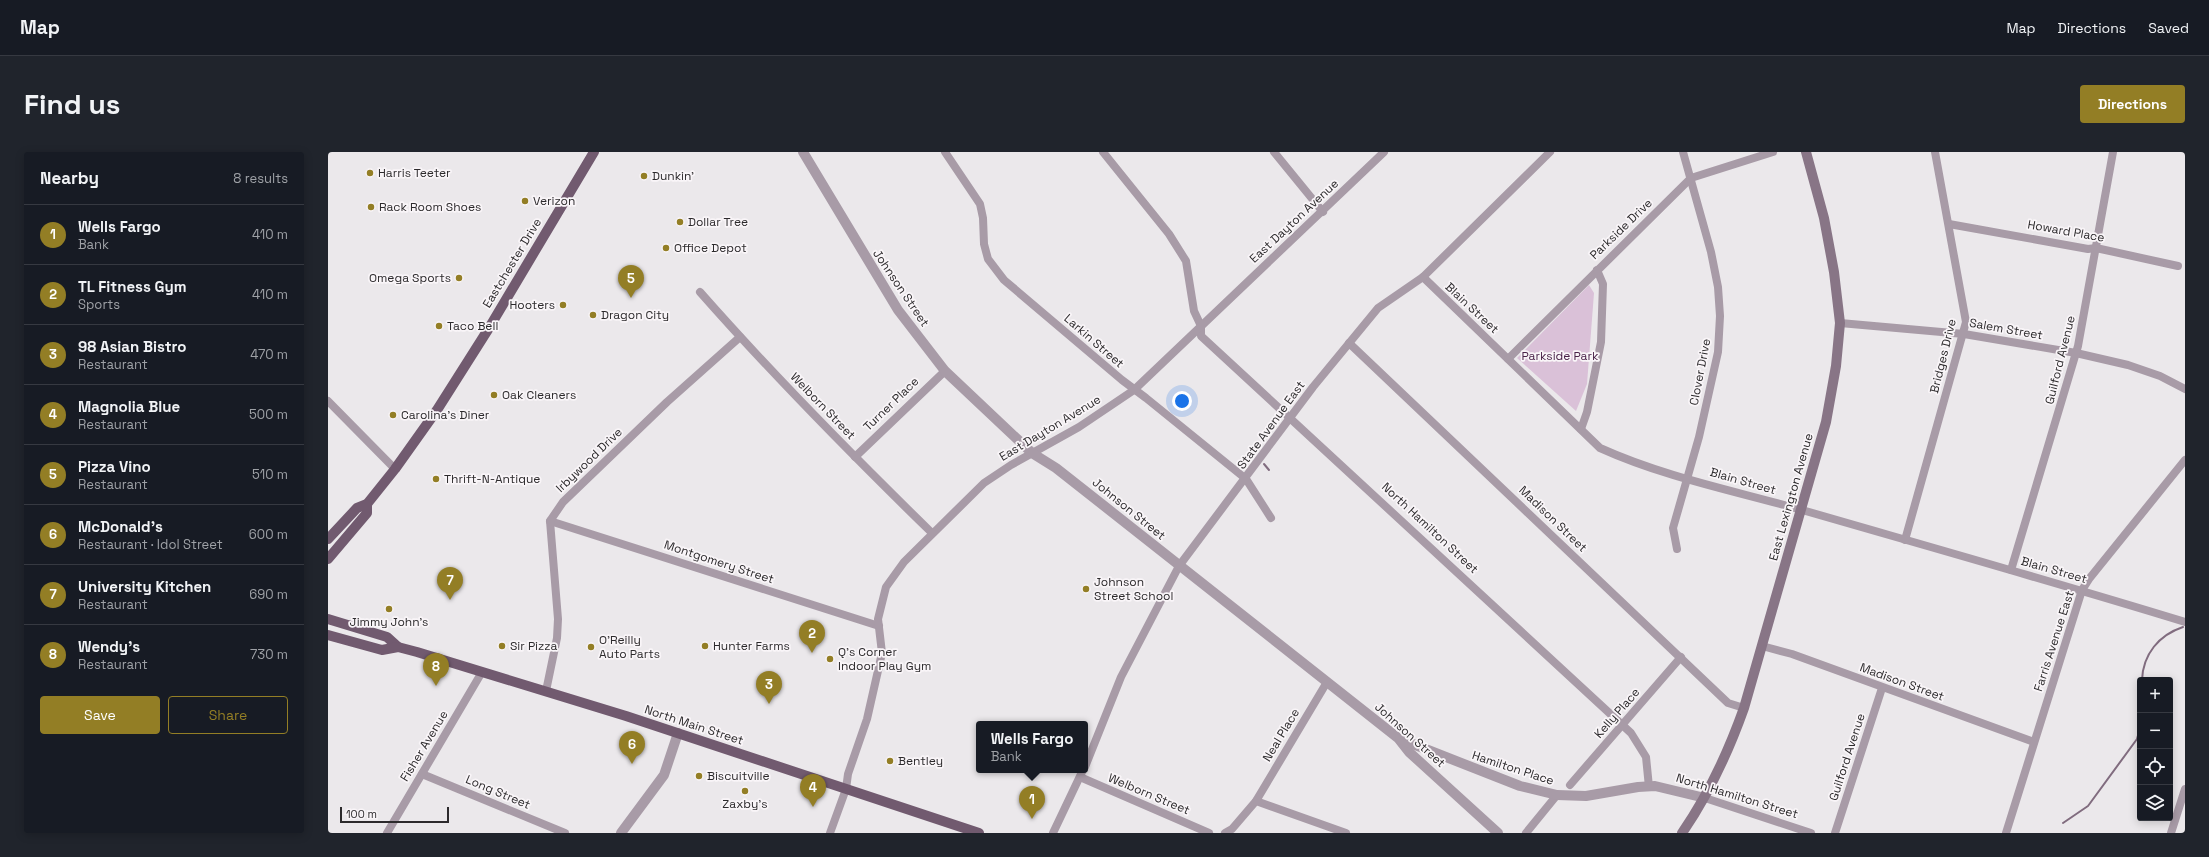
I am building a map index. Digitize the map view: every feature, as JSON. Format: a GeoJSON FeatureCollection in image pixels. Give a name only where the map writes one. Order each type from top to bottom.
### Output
{"type":"FeatureCollection","features":[{"type":"Feature","properties":{"kind":"main road","name":"Eastchester Drive"},"geometry":{"type":"LineString","coordinates":[[328,559],[367,513],[368,504],[396,469],[437,410],[489,328],[594,152]]}},
{"type":"Feature","properties":{"kind":"main road","name":"East Lexington Avenue"},"geometry":{"type":"LineString","coordinates":[[1682,833],[1705,798],[1729,749],[1744,708],[1831,400],[1840,323],[1834,272],[1824,218],[1806,152]]}},
{"type":"Feature","properties":{"kind":"main road","name":"Eastchester Drive"},"geometry":{"type":"LineString","coordinates":[[328,539],[356,508],[368,504]]}},
{"type":"Feature","properties":{"kind":"main road","name":"North Main Street"},"geometry":{"type":"LineString","coordinates":[[328,619],[387,637],[398,647],[546,691],[678,733],[979,833]]}},
{"type":"Feature","properties":{"kind":"main road","name":"North Main Street"},"geometry":{"type":"LineString","coordinates":[[328,635],[382,650],[398,647]]}},
{"type":"Feature","properties":{"kind":"street","name":"Johnson Street"},"geometry":{"type":"LineString","coordinates":[[804,152],[898,310],[945,371],[1032,453],[1056,468],[1398,738],[1409,752],[1432,771],[1498,833]]}},
{"type":"Feature","properties":{"kind":"street","name":"Larkin Street"},"geometry":{"type":"LineString","coordinates":[[945,152],[980,204],[983,218],[984,244],[988,259],[998,272],[1134,390],[1246,479],[1271,518]]}},
{"type":"Feature","properties":{"kind":"street","name":"North Hamilton Street"},"geometry":{"type":"LineString","coordinates":[[1103,152],[1169,234],[1186,261],[1194,312],[1201,326],[1201,336],[1631,733],[1646,757],[1649,786],[1680,791],[1705,798],[1811,833]]}},
{"type":"Feature","properties":{"kind":"street"},"geometry":{"type":"LineString","coordinates":[[1274,152],[1323,212]]}},
{"type":"Feature","properties":{"kind":"street","name":"East Dayton Avenue"},"geometry":{"type":"LineString","coordinates":[[830,833],[846,789],[848,774],[867,719],[882,653],[878,619],[886,587],[904,562],[984,483],[1032,453],[1079,427],[1134,390],[1323,212],[1384,152]]}},
{"type":"Feature","properties":{"kind":"street","name":"State Avenue East"},"geometry":{"type":"LineString","coordinates":[[1088,760],[1121,677],[1179,566],[1349,343],[1378,308],[1423,278],[1550,152]]}},
{"type":"Feature","properties":{"kind":"street","name":"Clover Drive"},"geometry":{"type":"LineString","coordinates":[[1677,549],[1673,528],[1699,437],[1718,352],[1720,316],[1718,287],[1711,252],[1683,152]]}},
{"type":"Feature","properties":{"kind":"street","name":"Parkside Drive"},"geometry":{"type":"LineString","coordinates":[[1508,358],[1691,178],[1773,152]]}},
{"type":"Feature","properties":{"kind":"street","name":"Bridges Drive"},"geometry":{"type":"LineString","coordinates":[[1905,540],[1964,334],[1966,315],[1935,152]]}},
{"type":"Feature","properties":{"kind":"street","name":"Guilford Avenue"},"geometry":{"type":"LineString","coordinates":[[2011,570],[2076,353],[2113,152]]}},
{"type":"Feature","properties":{"kind":"street","name":"Howard Place"},"geometry":{"type":"LineString","coordinates":[[1949,224],[2088,249],[2096,248],[2178,266]]}},
{"type":"Feature","properties":{"kind":"street"},"geometry":{"type":"LineString","coordinates":[[1581,429],[1587,412],[1601,342],[1603,284],[1597,270]]}},
{"type":"Feature","properties":{"kind":"street","name":"Blain Street"},"geometry":{"type":"LineString","coordinates":[[1423,278],[1600,448],[1606,451],[1687,478],[2082,590],[2185,622]]}},
{"type":"Feature","properties":{"kind":"street","name":"Welborn Street"},"geometry":{"type":"LineString","coordinates":[[700,292],[740,337],[855,457],[932,533]]}},
{"type":"Feature","properties":{"kind":"street","name":"Salem Street"},"geometry":{"type":"LineString","coordinates":[[1840,323],[1964,334],[2076,353],[2160,376],[2185,389]]}},
{"type":"Feature","properties":{"kind":"street","name":"Irbywood Drive"},"geometry":{"type":"LineString","coordinates":[[550,521],[563,502],[667,402],[740,337]]}},
{"type":"Feature","properties":{"kind":"street","name":"Madison Street"},"geometry":{"type":"LineString","coordinates":[[1349,343],[1728,703],[1744,708]]}},
{"type":"Feature","properties":{"kind":"street","name":"Turner Place"},"geometry":{"type":"LineString","coordinates":[[855,457],[945,371]]}},
{"type":"Feature","properties":{"kind":"street"},"geometry":{"type":"LineString","coordinates":[[328,401],[396,469]]}},
{"type":"Feature","properties":{"kind":"street","name":"Farris Avenue East"},"geometry":{"type":"LineString","coordinates":[[2006,833],[2082,590],[2089,579],[2185,460]]}},
{"type":"Feature","properties":{"kind":"street"},"geometry":{"type":"LineString","coordinates":[[546,691],[557,638],[558,619],[550,521]]}},
{"type":"Feature","properties":{"kind":"street","name":"Montgomery Street"},"geometry":{"type":"LineString","coordinates":[[550,521],[879,626]]}},
{"type":"Feature","properties":{"kind":"street","name":"Madison Street"},"geometry":{"type":"LineString","coordinates":[[1762,646],[1792,654],[2034,742]]}},
{"type":"Feature","properties":{"kind":"street","name":"Kelly Place"},"geometry":{"type":"LineString","coordinates":[[1570,784],[1681,657]]}},
{"type":"Feature","properties":{"kind":"street","name":"Fisher Avenue"},"geometry":{"type":"LineString","coordinates":[[387,833],[482,672]]}},
{"type":"Feature","properties":{"kind":"street","name":"Neal Place"},"geometry":{"type":"LineString","coordinates":[[1256,801],[1327,682]]}},
{"type":"Feature","properties":{"kind":"street","name":"Guilford Avenue"},"geometry":{"type":"LineString","coordinates":[[1835,833],[1882,688]]}},
{"type":"Feature","properties":{"kind":"street"},"geometry":{"type":"LineString","coordinates":[[621,833],[664,775],[678,733]]}},
{"type":"Feature","properties":{"kind":"street","name":"Hamilton Place"},"geometry":{"type":"LineString","coordinates":[[1398,738],[1459,764],[1520,786],[1557,795],[1586,796],[1649,786]]}},
{"type":"Feature","properties":{"kind":"street"},"geometry":{"type":"LineString","coordinates":[[1432,771],[1440,763],[1459,764]]}},
{"type":"Feature","properties":{"kind":"street","name":"Long Street"},"geometry":{"type":"LineString","coordinates":[[422,774],[565,833]]}},
{"type":"Feature","properties":{"kind":"street"},"geometry":{"type":"LineString","coordinates":[[1054,833],[1082,774]]}},
{"type":"Feature","properties":{"kind":"street","name":"Welborn Street"},"geometry":{"type":"LineString","coordinates":[[1082,774],[1209,833]]}},
{"type":"Feature","properties":{"kind":"street"},"geometry":{"type":"LineString","coordinates":[[2171,833],[2185,789]]}},
{"type":"Feature","properties":{"kind":"street"},"geometry":{"type":"LineString","coordinates":[[1526,833],[1557,795]]}},
{"type":"Feature","properties":{"kind":"street"},"geometry":{"type":"LineString","coordinates":[[1225,833],[1232,828],[1256,801],[1346,833]]}},
{"type":"Feature","properties":{"kind":"green space","name":"Parkside Park"},"geometry":{"type":"Polygon","coordinates":[[[1589,285],[1594,293],[1587,384],[1576,411],[1517,358],[1589,285]]]}},
{"type":"Feature","properties":{"kind":"waterway"},"geometry":{"type":"LineString","coordinates":[[1264,464],[1269,470]]}},
{"type":"Feature","properties":{"kind":"waterway"},"geometry":{"type":"LineString","coordinates":[[2142,677],[2145,662],[2154,647],[2167,635],[2183,627]]}},
{"type":"Feature","properties":{"kind":"waterway"},"geometry":{"type":"LineString","coordinates":[[2063,823],[2088,806],[2137,739]]}},
{"type":"Feature","properties":{"kind":"place","name":"Harris Teeter"},"geometry":{"type":"Point","coordinates":[370,173]}},
{"type":"Feature","properties":{"kind":"place","name":"Dunkin'"},"geometry":{"type":"Point","coordinates":[644,176]}},
{"type":"Feature","properties":{"kind":"place","name":"Verizon"},"geometry":{"type":"Point","coordinates":[525,201]}},
{"type":"Feature","properties":{"kind":"place","name":"Rack Room Shoes"},"geometry":{"type":"Point","coordinates":[371,207]}},
{"type":"Feature","properties":{"kind":"place","name":"Dollar Tree"},"geometry":{"type":"Point","coordinates":[680,222]}},
{"type":"Feature","properties":{"kind":"place","name":"Office Depot"},"geometry":{"type":"Point","coordinates":[666,248]}},
{"type":"Feature","properties":{"kind":"place","name":"Omega Sports"},"geometry":{"type":"Point","coordinates":[459,278]}},
{"type":"Feature","properties":{"kind":"place","name":"Pizza Vino"},"geometry":{"type":"Point","coordinates":[631,298]}},
{"type":"Feature","properties":{"kind":"place","name":"Hooters"},"geometry":{"type":"Point","coordinates":[563,305]}},
{"type":"Feature","properties":{"kind":"place","name":"Dragon City"},"geometry":{"type":"Point","coordinates":[593,315]}},
{"type":"Feature","properties":{"kind":"place","name":"Taco Bell"},"geometry":{"type":"Point","coordinates":[439,326]}},
{"type":"Feature","properties":{"kind":"place","name":"Oak Cleaners"},"geometry":{"type":"Point","coordinates":[494,395]}},
{"type":"Feature","properties":{"kind":"place","name":"Carolina's Diner"},"geometry":{"type":"Point","coordinates":[393,415]}},
{"type":"Feature","properties":{"kind":"place","name":"Thrift-N-Antique"},"geometry":{"type":"Point","coordinates":[436,479]}},
{"type":"Feature","properties":{"kind":"place","name":"Johnson Street School"},"geometry":{"type":"Point","coordinates":[1086,589]}},
{"type":"Feature","properties":{"kind":"place","name":"University Kitchen"},"geometry":{"type":"Point","coordinates":[450,600]}},
{"type":"Feature","properties":{"kind":"place","name":"Jimmy John's"},"geometry":{"type":"Point","coordinates":[389,609]}},
{"type":"Feature","properties":{"kind":"place","name":"Sir Pizza"},"geometry":{"type":"Point","coordinates":[502,646]}},
{"type":"Feature","properties":{"kind":"place","name":"Hunter Farms"},"geometry":{"type":"Point","coordinates":[705,646]}},
{"type":"Feature","properties":{"kind":"place","name":"O'Reilly Auto Parts"},"geometry":{"type":"Point","coordinates":[591,647]}},
{"type":"Feature","properties":{"kind":"place","name":"TL Fitness Gym"},"geometry":{"type":"Point","coordinates":[812,653]}},
{"type":"Feature","properties":{"kind":"place","name":"Q's Corner Indoor Play Gym"},"geometry":{"type":"Point","coordinates":[830,659]}},
{"type":"Feature","properties":{"kind":"place","name":"Wendy's"},"geometry":{"type":"Point","coordinates":[436,686]}},
{"type":"Feature","properties":{"kind":"place","name":"98 Asian Bistro"},"geometry":{"type":"Point","coordinates":[769,704]}},
{"type":"Feature","properties":{"kind":"place","name":"Bentley"},"geometry":{"type":"Point","coordinates":[890,761]}},
{"type":"Feature","properties":{"kind":"place","name":"McDonald's"},"geometry":{"type":"Point","coordinates":[632,764]}},
{"type":"Feature","properties":{"kind":"place","name":"Biscuitville"},"geometry":{"type":"Point","coordinates":[699,776]}},
{"type":"Feature","properties":{"kind":"place","name":"Zaxby's"},"geometry":{"type":"Point","coordinates":[745,791]}},
{"type":"Feature","properties":{"kind":"place","name":"Magnolia Blue"},"geometry":{"type":"Point","coordinates":[813,807]}},
{"type":"Feature","properties":{"kind":"place","name":"Wells Fargo"},"geometry":{"type":"Point","coordinates":[1032,819]}}]}
